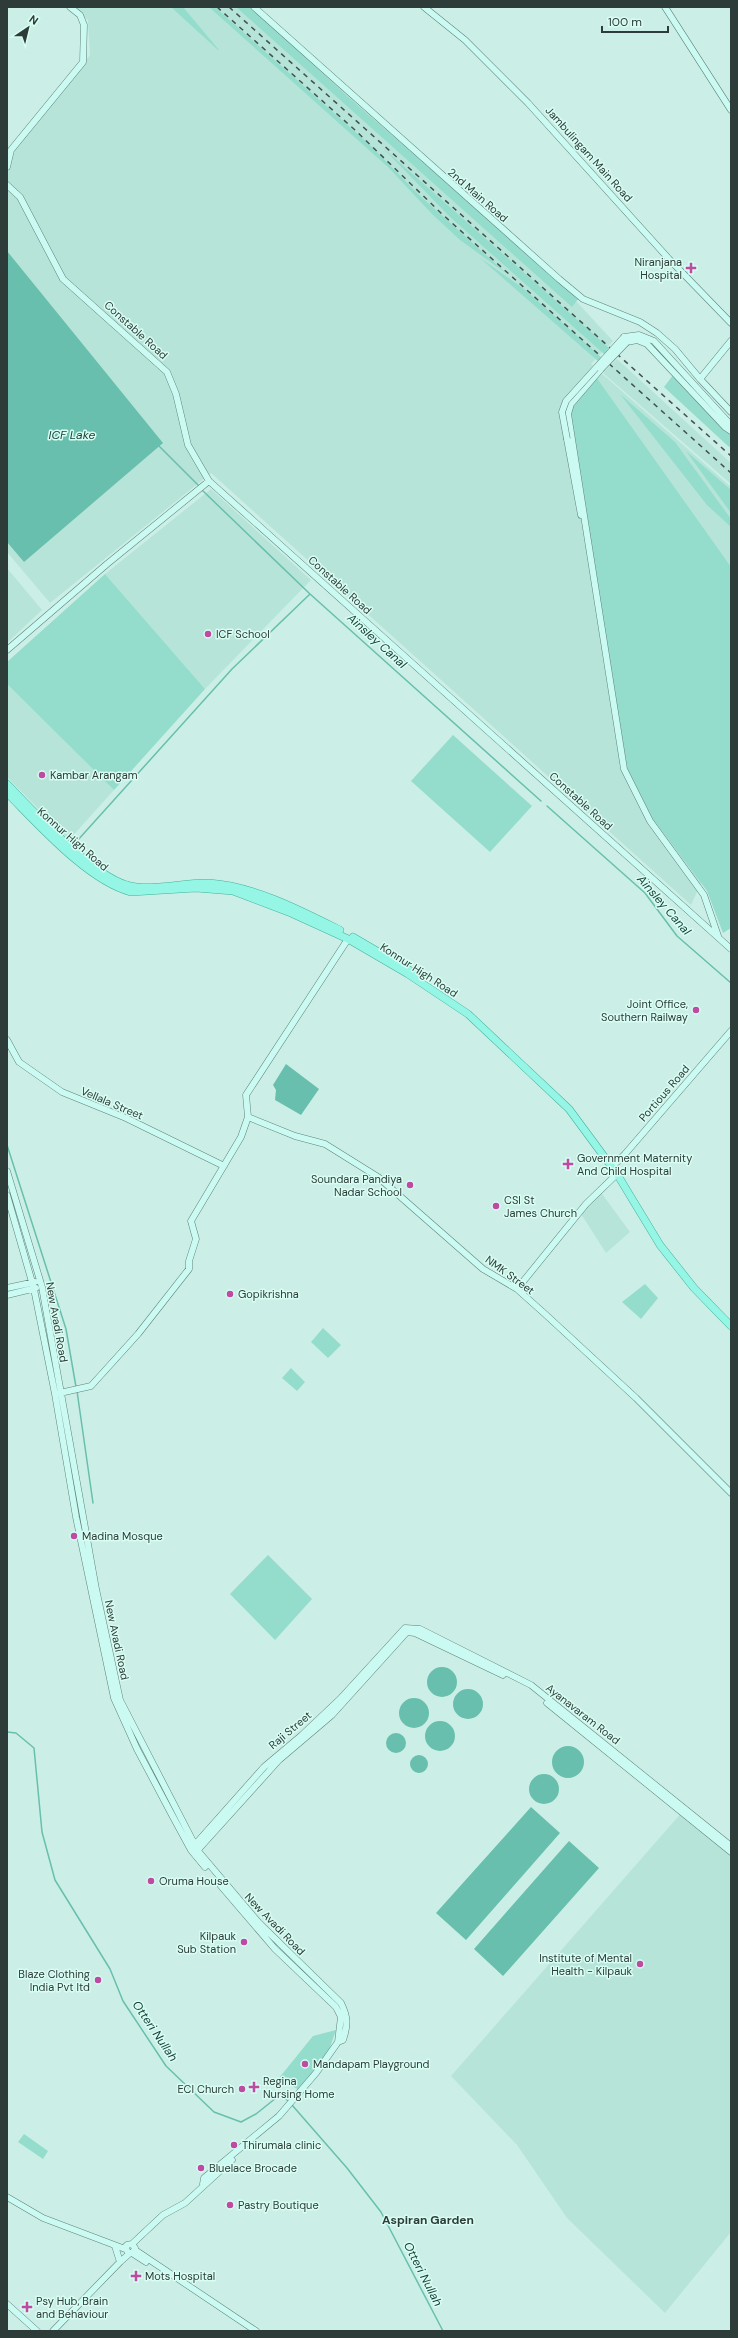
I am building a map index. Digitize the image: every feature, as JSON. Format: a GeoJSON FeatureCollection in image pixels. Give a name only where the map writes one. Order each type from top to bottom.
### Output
{"type":"FeatureCollection","features":[{"type":"Feature","properties":{"kind":"main road"},"geometry":{"type":"LineString","coordinates":[[7,784],[71,846],[114,880],[128,886],[143,887],[208,883],[226,885],[283,904],[361,940],[400,963],[467,1010],[468,1014]]}},
{"type":"Feature","properties":{"kind":"main road","name":"Konnur High Road"},"geometry":{"type":"LineString","coordinates":[[7,793],[72,855],[108,884],[131,892],[196,888],[233,892],[291,913],[348,939],[408,974],[468,1014],[569,1109],[612,1167],[660,1245],[694,1288],[731,1326]]}},
{"type":"Feature","properties":{"kind":"main road","name":"Konnur High Road"},"geometry":{"type":"LineString","coordinates":[[723,1317],[731,1321]]}},
{"type":"Feature","properties":{"kind":"street"},"geometry":{"type":"LineString","coordinates":[[7,167],[11,150],[83,62],[84,25],[80,15],[70,7]]}},
{"type":"Feature","properties":{"kind":"street","name":"2nd Main Road"},"geometry":{"type":"LineString","coordinates":[[254,7],[583,299],[640,322],[657,333],[675,349],[700,379],[731,412]]}},
{"type":"Feature","properties":{"kind":"street","name":"Jambulingam Main Road"},"geometry":{"type":"LineString","coordinates":[[424,7],[465,40],[523,97],[670,259],[731,323]]}},
{"type":"Feature","properties":{"kind":"street"},"geometry":{"type":"LineString","coordinates":[[665,7],[731,110]]}},
{"type":"Feature","properties":{"kind":"street","name":"Constable Road"},"geometry":{"type":"LineString","coordinates":[[7,185],[20,197],[63,279],[167,372],[176,394],[188,445],[209,481],[731,950]]}},
{"type":"Feature","properties":{"kind":"street"},"geometry":{"type":"LineString","coordinates":[[719,938],[704,895],[650,821],[624,769],[585,526],[579,507],[562,412],[566,401],[626,340],[640,335],[654,342],[730,428]]}},
{"type":"Feature","properties":{"kind":"street"},"geometry":{"type":"LineString","coordinates":[[585,526],[586,522],[568,414],[569,407],[626,340]]}},
{"type":"Feature","properties":{"kind":"street"},"geometry":{"type":"LineString","coordinates":[[700,379],[731,341]]}},
{"type":"Feature","properties":{"kind":"street"},"geometry":{"type":"LineString","coordinates":[[7,650],[125,549],[209,481]]}},
{"type":"Feature","properties":{"kind":"street"},"geometry":{"type":"LineString","coordinates":[[60,1393],[91,1386],[138,1334],[189,1269],[189,1261],[196,1239],[191,1221],[241,1137],[248,1117],[246,1095],[348,939]]}},
{"type":"Feature","properties":{"kind":"street","name":"Portious Road"},"geometry":{"type":"LineString","coordinates":[[612,1167],[625,1154],[731,1031]]}},
{"type":"Feature","properties":{"kind":"street","name":"Vellala Street"},"geometry":{"type":"LineString","coordinates":[[7,1040],[19,1062],[62,1092],[126,1118],[224,1166]]}},
{"type":"Feature","properties":{"kind":"street","name":"NMK Street"},"geometry":{"type":"LineString","coordinates":[[248,1117],[295,1136],[326,1144],[378,1177],[483,1269],[517,1289],[636,1398],[731,1493]]}},
{"type":"Feature","properties":{"kind":"street","name":"New Avadi Road"},"geometry":{"type":"LineString","coordinates":[[7,1170],[41,1284],[96,1590],[120,1700],[194,1850]]}},
{"type":"Feature","properties":{"kind":"street"},"geometry":{"type":"LineString","coordinates":[[517,1289],[586,1204],[616,1174]]}},
{"type":"Feature","properties":{"kind":"street","name":"New Avadi Road"},"geometry":{"type":"LineString","coordinates":[[7,1195],[33,1286],[55,1394],[76,1517],[114,1698],[137,1749],[194,1850],[275,1949],[336,2007],[341,2017],[338,2042],[286,2109],[204,2178],[203,2184],[184,2203],[163,2215],[53,2331]]}},
{"type":"Feature","properties":{"kind":"street"},"geometry":{"type":"LineString","coordinates":[[7,1294],[41,1284]]}},
{"type":"Feature","properties":{"kind":"street"},"geometry":{"type":"LineString","coordinates":[[7,1288],[33,1286]]}},
{"type":"Feature","properties":{"kind":"street","name":"Ayanavaram Road"},"geometry":{"type":"LineString","coordinates":[[406,1630],[420,1629],[531,1685],[731,1846]]}},
{"type":"Feature","properties":{"kind":"street","name":"Raji Street"},"geometry":{"type":"LineString","coordinates":[[194,1850],[230,1810],[264,1766],[302,1735],[340,1699],[406,1630]]}},
{"type":"Feature","properties":{"kind":"street","name":"Ayanavaram Road"},"geometry":{"type":"LineString","coordinates":[[406,1630],[461,1653],[530,1689],[731,1852]]}},
{"type":"Feature","properties":{"kind":"street"},"geometry":{"type":"LineString","coordinates":[[7,2196],[42,2218],[115,2246],[130,2250],[256,2331]]}},
{"type":"Feature","properties":{"kind":"street"},"geometry":{"type":"LineString","coordinates":[[115,2246],[120,2262]]}},
{"type":"Feature","properties":{"kind":"street"},"geometry":{"type":"LineString","coordinates":[[130,2250],[251,2331]]}},
{"type":"Feature","properties":{"kind":"street"},"geometry":{"type":"LineString","coordinates":[[7,2304],[37,2331]]}},
{"type":"Feature","properties":{"kind":"shaded area"},"geometry":{"type":"Polygon","coordinates":[[[72,7],[252,7],[311,59],[392,139],[576,301],[613,341],[591,364],[731,487],[731,917],[703,879],[691,905],[211,473],[50,603],[7,552],[7,175],[15,150],[90,55],[88,20],[72,7]]]}},
{"type":"Feature","properties":{"kind":"shaded area"},"geometry":{"type":"Polygon","coordinates":[[[171,7],[183,7],[219,50],[218,50],[171,7]]]}},
{"type":"Feature","properties":{"kind":"shaded area"},"geometry":{"type":"Polygon","coordinates":[[[209,7],[215,7],[370,145],[418,194],[507,274],[460,240],[432,214],[389,168],[209,7]]]}},
{"type":"Feature","properties":{"kind":"shaded area"},"geometry":{"type":"Polygon","coordinates":[[[236,7],[251,7],[346,95],[579,298],[572,307],[236,7]]]}},
{"type":"Feature","properties":{"kind":"shaded area"},"geometry":{"type":"Polygon","coordinates":[[[382,147],[609,348],[604,354],[449,216],[382,147]]]}},
{"type":"Feature","properties":{"kind":"shaded area"},"geometry":{"type":"Polygon","coordinates":[[[479,257],[524,289],[602,358],[599,362],[479,257]]]}},
{"type":"Feature","properties":{"kind":"shaded area"},"geometry":{"type":"Polygon","coordinates":[[[617,359],[731,463],[731,484],[603,373],[617,359]]]}},
{"type":"Feature","properties":{"kind":"shaded area"},"geometry":{"type":"Polygon","coordinates":[[[673,375],[726,432],[731,434],[731,445],[729,447],[664,387],[673,375]]]}},
{"type":"Feature","properties":{"kind":"shaded area"},"geometry":{"type":"Polygon","coordinates":[[[596,377],[731,567],[731,928],[723,933],[707,891],[653,819],[627,768],[570,414],[573,407],[596,377]]]}},
{"type":"Feature","properties":{"kind":"shaded area"},"geometry":{"type":"Polygon","coordinates":[[[620,394],[675,442],[731,519],[731,527],[707,505],[620,394]]]}},
{"type":"Feature","properties":{"kind":"shaded area"},"geometry":{"type":"Polygon","coordinates":[[[686,451],[731,490],[731,513],[686,451]]]}},
{"type":"Feature","properties":{"kind":"shaded area","name":"ICF School"},"geometry":{"type":"Polygon","coordinates":[[[211,489],[311,580],[205,689],[105,574],[211,489]]]}},
{"type":"Feature","properties":{"kind":"shaded area"},"geometry":{"type":"Polygon","coordinates":[[[7,568],[42,610],[7,643],[7,568]]]}},
{"type":"Feature","properties":{"kind":"shaded area"},"geometry":{"type":"Polygon","coordinates":[[[105,574],[205,689],[114,790],[7,684],[7,662],[105,574]]]}},
{"type":"Feature","properties":{"kind":"shaded area"},"geometry":{"type":"Polygon","coordinates":[[[7,684],[114,790],[69,840],[7,777],[7,684]]]}},
{"type":"Feature","properties":{"kind":"shaded area"},"geometry":{"type":"Polygon","coordinates":[[[453,735],[532,806],[490,852],[411,781],[453,735]]]}},
{"type":"Feature","properties":{"kind":"shaded area"},"geometry":{"type":"Polygon","coordinates":[[[600,1191],[630,1232],[606,1253],[581,1214],[600,1191]]]}},
{"type":"Feature","properties":{"kind":"shaded area"},"geometry":{"type":"Polygon","coordinates":[[[645,1284],[658,1298],[641,1319],[622,1302],[645,1284]]]}},
{"type":"Feature","properties":{"kind":"shaded area"},"geometry":{"type":"Polygon","coordinates":[[[323,1328],[341,1345],[328,1358],[311,1342],[323,1328]]]}},
{"type":"Feature","properties":{"kind":"shaded area"},"geometry":{"type":"Polygon","coordinates":[[[291,1368],[305,1382],[297,1391],[282,1378],[291,1368]]]}},
{"type":"Feature","properties":{"kind":"shaded area"},"geometry":{"type":"Polygon","coordinates":[[[268,1555],[312,1599],[275,1640],[230,1594],[268,1555]]]}},
{"type":"Feature","properties":{"kind":"shaded area","name":"Institute of Mental Health - Kilpauk"},"geometry":{"type":"Polygon","coordinates":[[[683,1811],[731,1852],[731,2232],[665,2313],[567,2218],[517,2145],[451,2076],[683,1811]]]}},
{"type":"Feature","properties":{"kind":"shaded area","name":"Mandapam Playground"},"geometry":{"type":"Polygon","coordinates":[[[336,2030],[329,2050],[299,2090],[279,2078],[313,2036],[336,2030]]]}},
{"type":"Feature","properties":{"kind":"shaded area"},"geometry":{"type":"Polygon","coordinates":[[[24,2134],[48,2151],[43,2159],[18,2142],[24,2134]]]}},
{"type":"Feature","properties":{"kind":"water","name":"ICF Lake"},"geometry":{"type":"Polygon","coordinates":[[[7,251],[163,443],[24,562],[7,542],[7,251]]]}},
{"type":"Feature","properties":{"kind":"water"},"geometry":{"type":"Polygon","coordinates":[[[286,1064],[319,1089],[301,1115],[275,1100],[276,1090],[273,1085],[286,1064]]]}},
{"type":"Feature","properties":{"kind":"water"},"geometry":{"type":"Polygon","coordinates":[[[442,1667],[448,1668],[456,1676],[456,1688],[448,1696],[442,1697],[436,1696],[428,1688],[427,1682],[428,1676],[436,1668],[442,1667]]]}},
{"type":"Feature","properties":{"kind":"water"},"geometry":{"type":"Polygon","coordinates":[[[468,1689],[474,1690],[482,1698],[482,1710],[474,1718],[468,1719],[462,1718],[454,1710],[453,1704],[454,1698],[462,1690],[468,1689]]]}},
{"type":"Feature","properties":{"kind":"water"},"geometry":{"type":"Polygon","coordinates":[[[414,1698],[420,1699],[428,1707],[428,1719],[420,1727],[414,1728],[408,1727],[400,1719],[399,1713],[400,1707],[408,1699],[414,1698]]]}},
{"type":"Feature","properties":{"kind":"water"},"geometry":{"type":"Polygon","coordinates":[[[440,1721],[446,1722],[454,1730],[454,1742],[446,1750],[440,1751],[434,1750],[426,1742],[425,1736],[426,1730],[434,1722],[440,1721]]]}},
{"type":"Feature","properties":{"kind":"water"},"geometry":{"type":"Polygon","coordinates":[[[396,1733],[403,1736],[406,1743],[403,1750],[396,1753],[389,1750],[386,1743],[389,1736],[396,1733]]]}},
{"type":"Feature","properties":{"kind":"water"},"geometry":{"type":"Polygon","coordinates":[[[568,1746],[579,1751],[584,1762],[579,1773],[568,1778],[557,1773],[552,1762],[557,1751],[568,1746]]]}},
{"type":"Feature","properties":{"kind":"water"},"geometry":{"type":"Polygon","coordinates":[[[415,1755],[423,1755],[428,1760],[426,1771],[423,1773],[415,1773],[410,1768],[410,1760],[415,1755]]]}},
{"type":"Feature","properties":{"kind":"water"},"geometry":{"type":"Polygon","coordinates":[[[544,1774],[555,1778],[559,1789],[555,1800],[544,1804],[533,1800],[529,1789],[533,1778],[544,1774]]]}},
{"type":"Feature","properties":{"kind":"water"},"geometry":{"type":"Polygon","coordinates":[[[531,1807],[560,1833],[466,1940],[436,1913],[531,1807]]]}},
{"type":"Feature","properties":{"kind":"water"},"geometry":{"type":"Polygon","coordinates":[[[569,1841],[599,1868],[503,1976],[474,1949],[569,1841]]]}},
{"type":"Feature","properties":{"kind":"waterway","name":"Ainsley Canal"},"geometry":{"type":"LineString","coordinates":[[159,446],[198,485]]}},
{"type":"Feature","properties":{"kind":"waterway","name":"Ainsley Canal"},"geometry":{"type":"LineString","coordinates":[[203,491],[310,594],[541,801]]}},
{"type":"Feature","properties":{"kind":"waterway"},"geometry":{"type":"LineString","coordinates":[[77,841],[232,669],[310,594]]}},
{"type":"Feature","properties":{"kind":"waterway","name":"Ainsley Canal"},"geometry":{"type":"LineString","coordinates":[[547,806],[645,893],[677,936],[731,983]]}},
{"type":"Feature","properties":{"kind":"waterway"},"geometry":{"type":"LineString","coordinates":[[7,1145],[66,1329],[76,1387]]}},
{"type":"Feature","properties":{"kind":"waterway"},"geometry":{"type":"LineString","coordinates":[[77,1391],[93,1503]]}},
{"type":"Feature","properties":{"kind":"waterway","name":"Otteri Nullah"},"geometry":{"type":"LineString","coordinates":[[7,1732],[16,1733],[34,1748],[42,1832],[55,1880],[110,1969],[123,2001],[166,2066],[214,2112],[241,2122],[256,2114],[281,2094],[289,2102]]}},
{"type":"Feature","properties":{"kind":"waterway","name":"Otteri Nullah"},"geometry":{"type":"LineString","coordinates":[[292,2105],[347,2168],[381,2212],[443,2331]]}},
{"type":"Feature","properties":{"kind":"railway"},"geometry":{"type":"LineString","coordinates":[[217,7],[355,130],[442,214],[731,473]]}},
{"type":"Feature","properties":{"kind":"railway"},"geometry":{"type":"LineString","coordinates":[[229,7],[731,456]]}},
{"type":"Feature","properties":{"kind":"place","name":"Niranjana Hospital"},"geometry":{"type":"Point","coordinates":[691,268]}},
{"type":"Feature","properties":{"kind":"place","name":"ICF School"},"geometry":{"type":"Point","coordinates":[208,634]}},
{"type":"Feature","properties":{"kind":"place","name":"Kambar Arangam"},"geometry":{"type":"Point","coordinates":[42,775]}},
{"type":"Feature","properties":{"kind":"place","name":"Joint Office, Southern Railway"},"geometry":{"type":"Point","coordinates":[696,1010]}},
{"type":"Feature","properties":{"kind":"place","name":"Government Maternity And Child Hospital"},"geometry":{"type":"Point","coordinates":[568,1164]}},
{"type":"Feature","properties":{"kind":"place","name":"Soundara Pandiya Nadar School"},"geometry":{"type":"Point","coordinates":[410,1185]}},
{"type":"Feature","properties":{"kind":"place","name":"CSI St James Church"},"geometry":{"type":"Point","coordinates":[496,1206]}},
{"type":"Feature","properties":{"kind":"place","name":"Gopikrishna"},"geometry":{"type":"Point","coordinates":[230,1294]}},
{"type":"Feature","properties":{"kind":"place","name":"Madina Mosque"},"geometry":{"type":"Point","coordinates":[74,1536]}},
{"type":"Feature","properties":{"kind":"place","name":"Oruma House"},"geometry":{"type":"Point","coordinates":[151,1881]}},
{"type":"Feature","properties":{"kind":"place","name":"Kilpauk Sub Station"},"geometry":{"type":"Point","coordinates":[244,1942]}},
{"type":"Feature","properties":{"kind":"place","name":"Institute of Mental Health - Kilpauk"},"geometry":{"type":"Point","coordinates":[640,1964]}},
{"type":"Feature","properties":{"kind":"place","name":"Blaze Clothing India Pvt ltd"},"geometry":{"type":"Point","coordinates":[98,1980]}},
{"type":"Feature","properties":{"kind":"place","name":"Mandapam Playground"},"geometry":{"type":"Point","coordinates":[305,2064]}},
{"type":"Feature","properties":{"kind":"place","name":"Regina Nursing Home"},"geometry":{"type":"Point","coordinates":[254,2087]}},
{"type":"Feature","properties":{"kind":"place","name":"ECI Church"},"geometry":{"type":"Point","coordinates":[242,2089]}},
{"type":"Feature","properties":{"kind":"place","name":"Thirumala clinic"},"geometry":{"type":"Point","coordinates":[234,2145]}},
{"type":"Feature","properties":{"kind":"place","name":"Bluelace Brocade"},"geometry":{"type":"Point","coordinates":[201,2168]}},
{"type":"Feature","properties":{"kind":"place","name":"Pastry Boutique"},"geometry":{"type":"Point","coordinates":[230,2205]}},
{"type":"Feature","properties":{"kind":"place","name":"Mots Hospital"},"geometry":{"type":"Point","coordinates":[136,2276]}},
{"type":"Feature","properties":{"kind":"place","name":"Psy Hub, Brain and Behaviour"},"geometry":{"type":"Point","coordinates":[27,2307]}},
{"type":"Feature","properties":{"kind":"district","name":"Aspiran Garden"},"geometry":{"type":"Point","coordinates":[428,2220]}}]}
